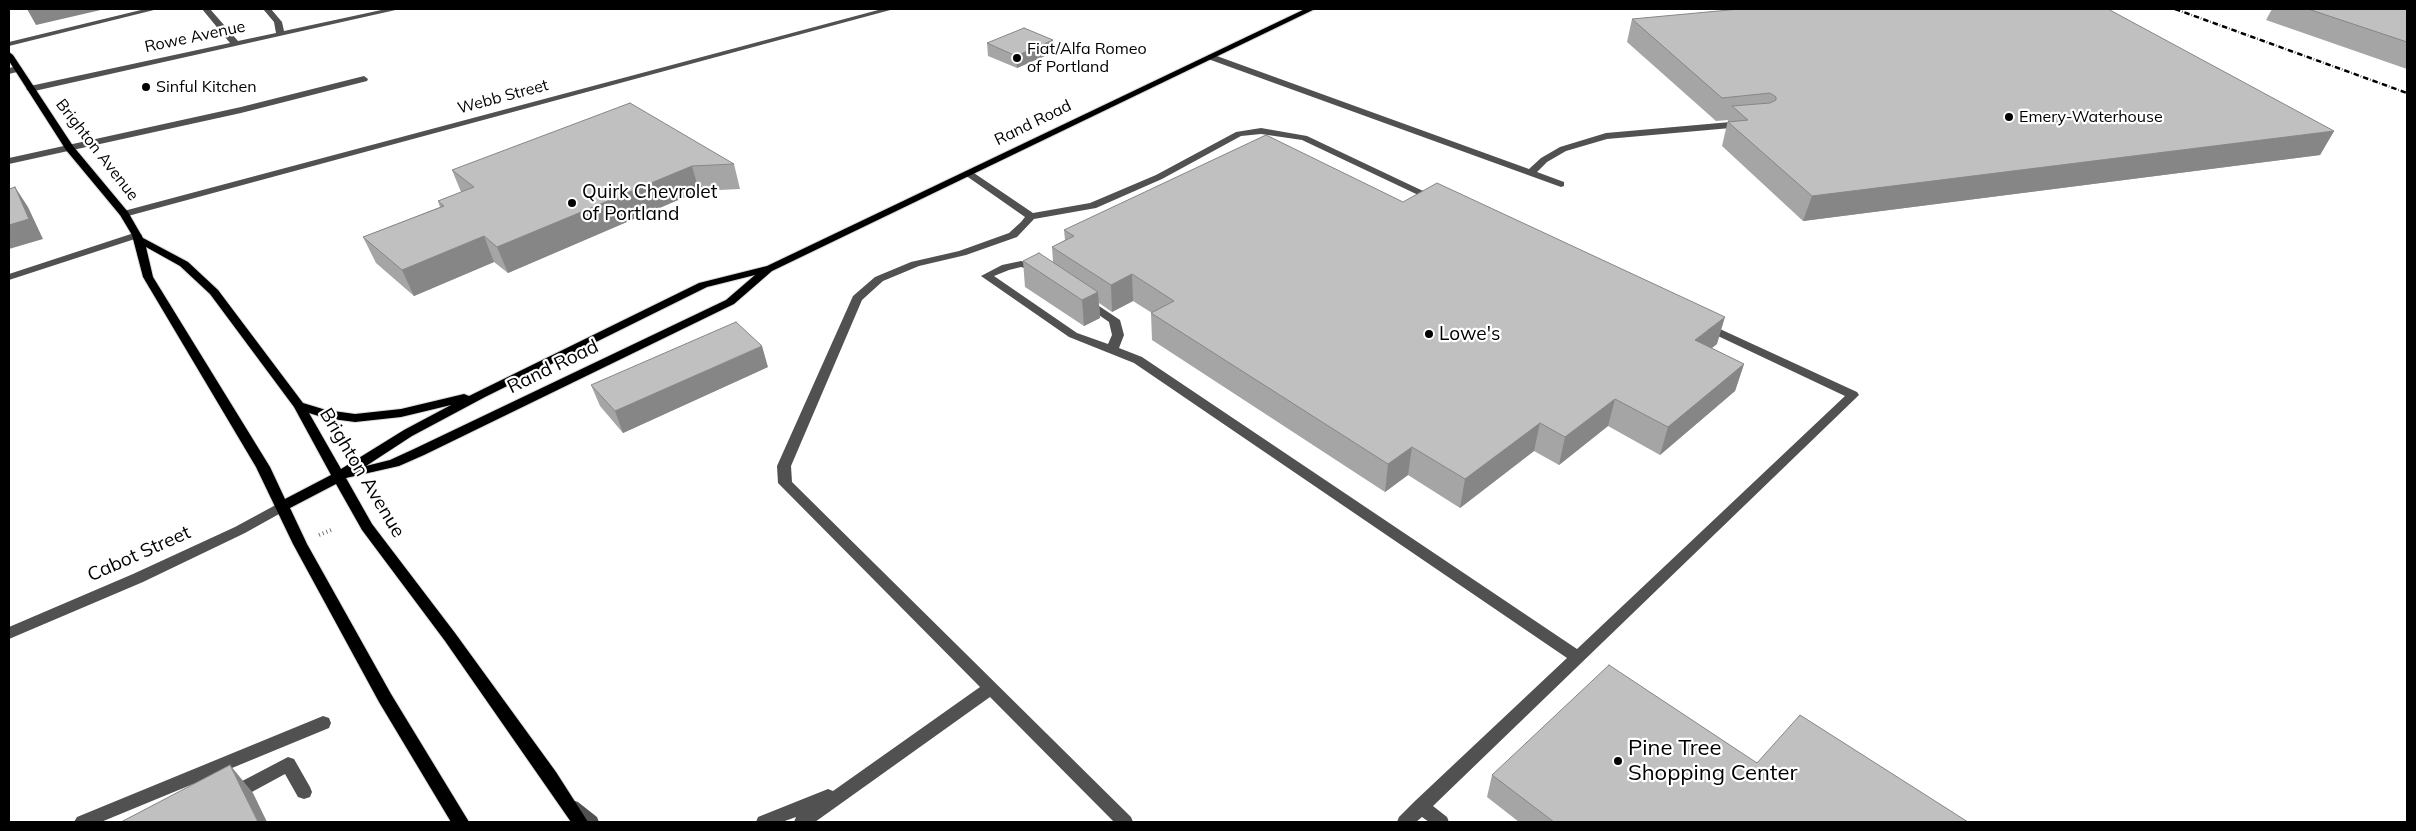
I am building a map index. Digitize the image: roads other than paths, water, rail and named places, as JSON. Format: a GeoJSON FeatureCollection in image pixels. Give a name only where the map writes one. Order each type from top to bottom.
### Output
{"type":"FeatureCollection","features":[{"type":"Feature","properties":{"kind":"main road","name":"Rand Road"},"geometry":{"type":"LineString","coordinates":[[283,506],[340,477],[408,433],[481,394],[703,285],[771,268],[1311,9]]}},
{"type":"Feature","properties":{"kind":"main road","name":"Brighton Avenue"},"geometry":{"type":"LineString","coordinates":[[9,55],[13,70],[30,89],[69,148],[124,214],[139,238],[148,277],[263,467],[300,544],[385,698],[460,822]]}},
{"type":"Feature","properties":{"kind":"main road","name":"Brighton Avenue"},"geometry":{"type":"LineString","coordinates":[[139,238],[184,264],[214,292],[299,406],[367,527],[450,637],[580,822]]}},
{"type":"Feature","properties":{"kind":"main road","name":"Rand Road"},"geometry":{"type":"LineString","coordinates":[[340,477],[394,463],[419,452],[730,302],[771,268]]}},
{"type":"Feature","properties":{"kind":"main road"},"geometry":{"type":"LineString","coordinates":[[299,406],[325,414],[355,418],[401,413],[481,394]]}},
{"type":"Feature","properties":{"kind":"street"},"geometry":{"type":"LineString","coordinates":[[9,44],[154,9]]}},
{"type":"Feature","properties":{"kind":"street"},"geometry":{"type":"LineString","coordinates":[[206,9],[236,44]]}},
{"type":"Feature","properties":{"kind":"street"},"geometry":{"type":"LineString","coordinates":[[267,9],[278,22],[280,34]]}},
{"type":"Feature","properties":{"kind":"street","name":"Rowe Avenue"},"geometry":{"type":"LineString","coordinates":[[30,89],[396,9]]}},
{"type":"Feature","properties":{"kind":"street","name":"Webb Street"},"geometry":{"type":"LineString","coordinates":[[124,214],[873,10],[890,9]]}},
{"type":"Feature","properties":{"kind":"street"},"geometry":{"type":"LineString","coordinates":[[1211,57],[1561,184]]}},
{"type":"Feature","properties":{"kind":"street"},"geometry":{"type":"LineString","coordinates":[[9,161],[240,110],[364,79]]}},
{"type":"Feature","properties":{"kind":"street"},"geometry":{"type":"LineString","coordinates":[[1530,173],[1544,160],[1564,149],[1606,136],[1754,123]]}},
{"type":"Feature","properties":{"kind":"street"},"geometry":{"type":"LineString","coordinates":[[968,173],[1031,216],[1092,206],[1159,177],[1239,134],[1262,131],[1304,138],[1448,205]]}},
{"type":"Feature","properties":{"kind":"street"},"geometry":{"type":"LineString","coordinates":[[1031,216],[1013,235],[962,253],[915,264],[879,279],[857,298],[784,466],[785,483],[1125,822]]}},
{"type":"Feature","properties":{"kind":"street"},"geometry":{"type":"LineString","coordinates":[[9,277],[139,238]]}},
{"type":"Feature","properties":{"kind":"street"},"geometry":{"type":"LineString","coordinates":[[1051,277],[1035,267],[1021,264],[1006,267],[986,276],[1073,335],[1138,360],[1577,657]]}},
{"type":"Feature","properties":{"kind":"street"},"geometry":{"type":"LineString","coordinates":[[1074,293],[1114,320],[1118,335],[1112,350]]}},
{"type":"Feature","properties":{"kind":"street"},"geometry":{"type":"LineString","coordinates":[[1405,822],[1853,395],[1691,319]]}},
{"type":"Feature","properties":{"kind":"street","name":"Cabot Street"},"geometry":{"type":"LineString","coordinates":[[9,633],[138,578],[240,530],[283,506]]}},
{"type":"Feature","properties":{"kind":"street"},"geometry":{"type":"LineString","coordinates":[[802,822],[847,788],[991,688]]}},
{"type":"Feature","properties":{"kind":"street"},"geometry":{"type":"LineString","coordinates":[[83,822],[323,723]]}},
{"type":"Feature","properties":{"kind":"street"},"geometry":{"type":"LineString","coordinates":[[222,800],[288,764],[304,792]]}},
{"type":"Feature","properties":{"kind":"street"},"geometry":{"type":"LineString","coordinates":[[764,822],[847,788]]}},
{"type":"Feature","properties":{"kind":"street"},"geometry":{"type":"LineString","coordinates":[[567,803],[591,822]]}},
{"type":"Feature","properties":{"kind":"street"},"geometry":{"type":"LineString","coordinates":[[1421,806],[1441,822]]}},
{"type":"Feature","properties":{"kind":"railway"},"geometry":{"type":"LineString","coordinates":[[2175,9],[2407,93]]}},
{"type":"Feature","properties":{"kind":"place","name":"Fiat/Alfa Romeo of Portland"},"geometry":{"type":"Point","coordinates":[1017,58]}},
{"type":"Feature","properties":{"kind":"place","name":"Sinful Kitchen"},"geometry":{"type":"Point","coordinates":[146,87]}},
{"type":"Feature","properties":{"kind":"place","name":"Emery-Waterhouse"},"geometry":{"type":"Point","coordinates":[2009,117]}},
{"type":"Feature","properties":{"kind":"place","name":"Quirk Chevrolet of Portland"},"geometry":{"type":"Point","coordinates":[572,203]}},
{"type":"Feature","properties":{"kind":"place","name":"Lowe's"},"geometry":{"type":"Point","coordinates":[1429,334]}},
{"type":"Feature","properties":{"kind":"place","name":"Pine Tree Shopping Center"},"geometry":{"type":"Point","coordinates":[1618,761]}}]}
